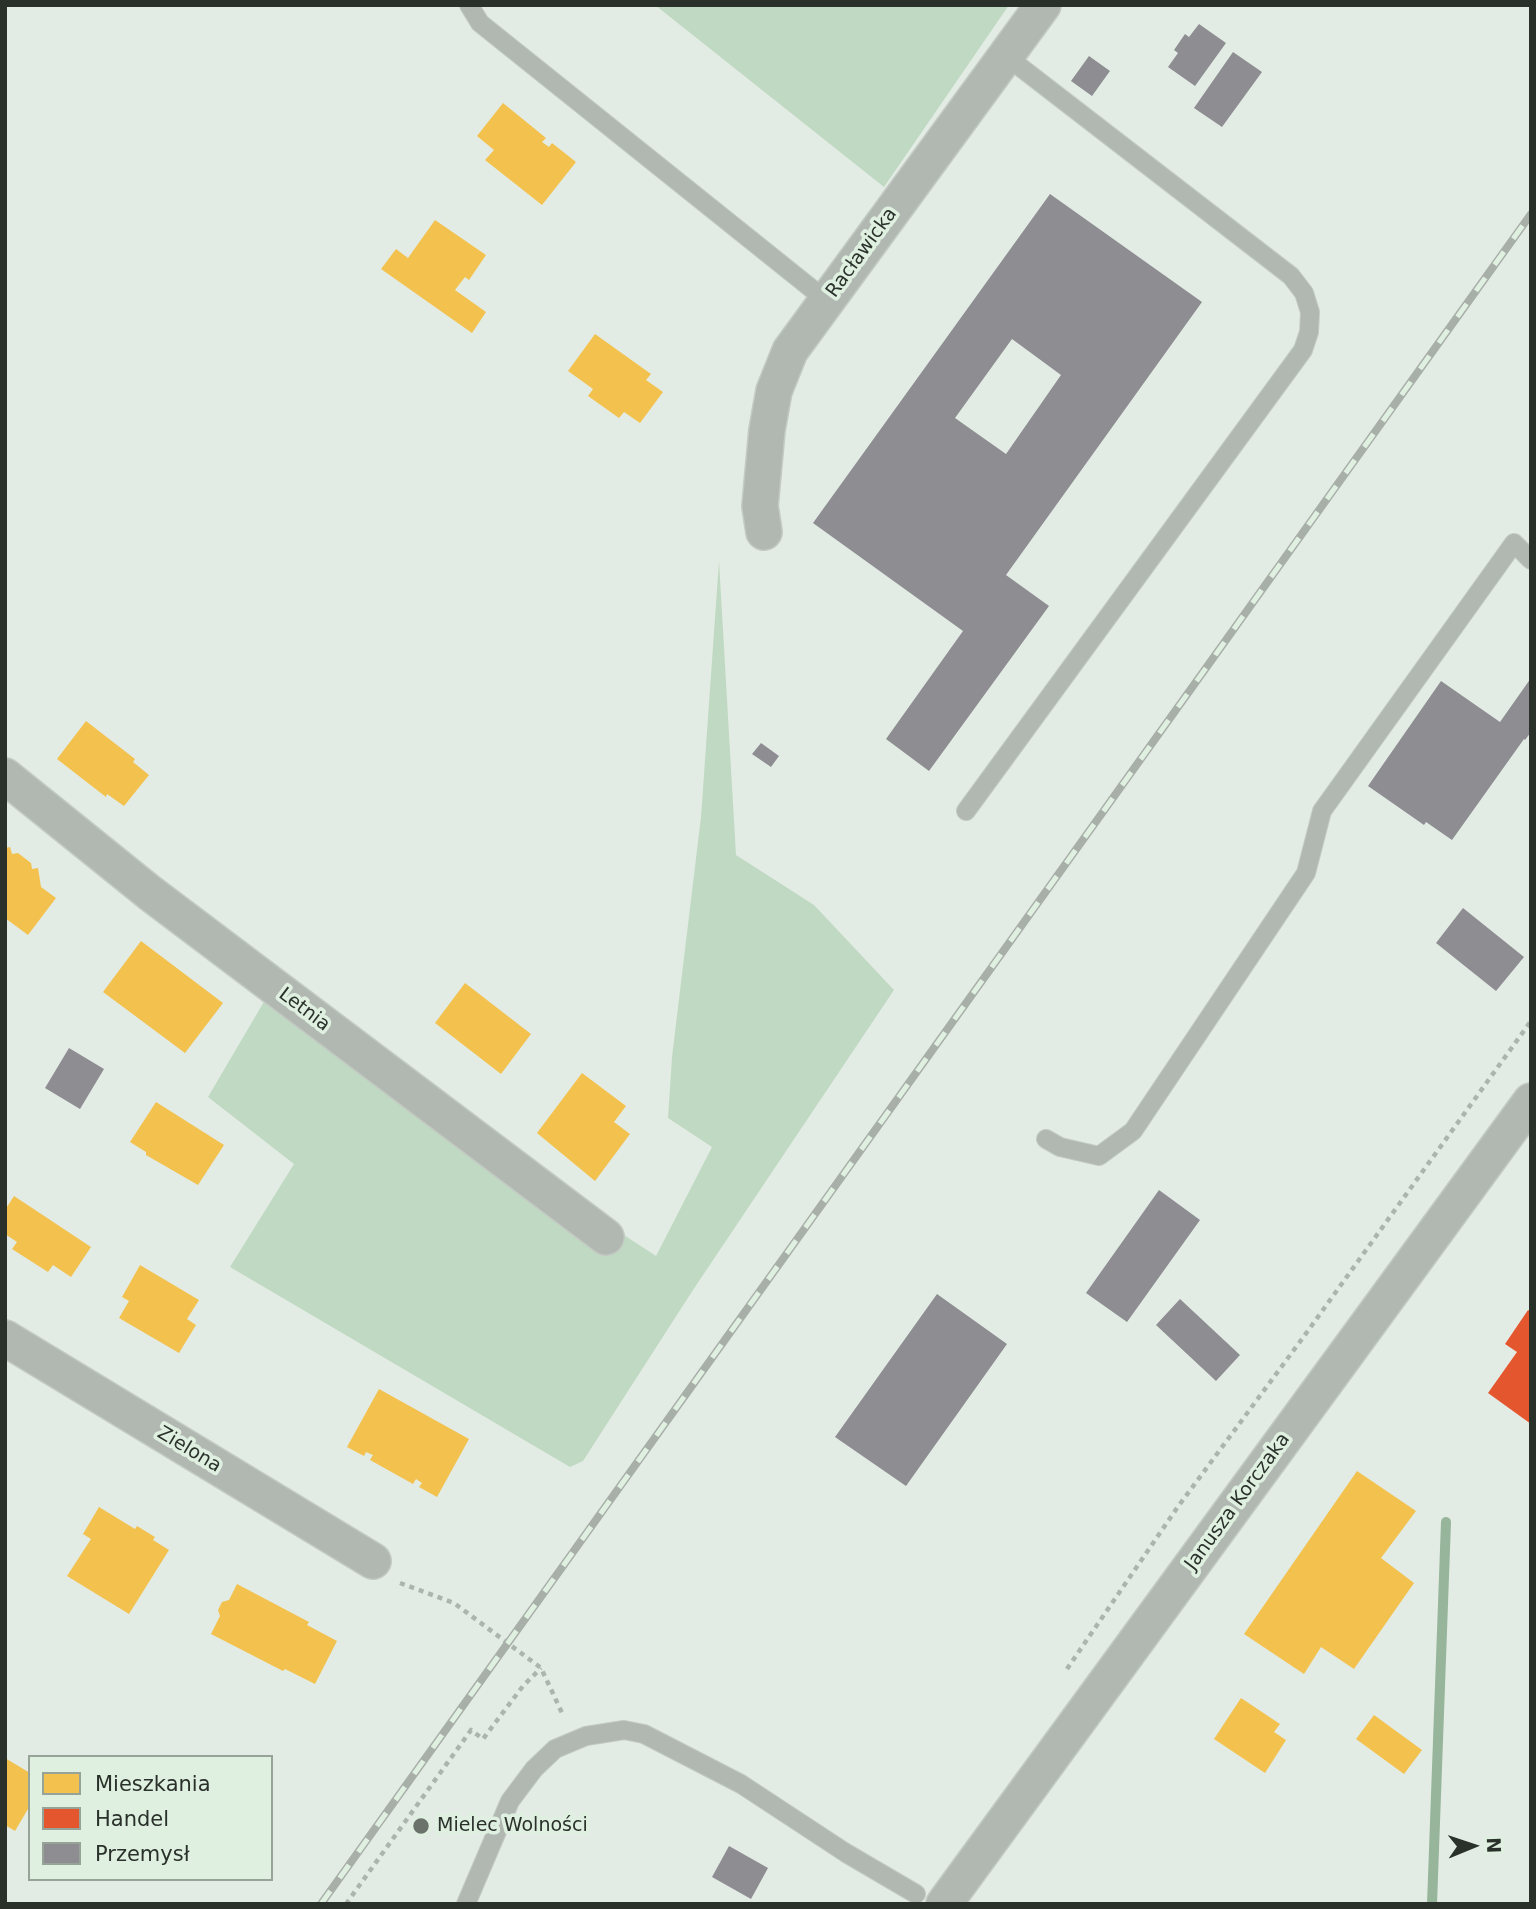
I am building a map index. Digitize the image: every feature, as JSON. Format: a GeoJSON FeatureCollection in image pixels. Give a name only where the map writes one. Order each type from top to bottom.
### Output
{"type":"FeatureCollection","features":[{"type":"Feature","properties":{"kind":"street","name":"Racławicka"},"geometry":{"type":"LineString","coordinates":[[764,532],[760,506],[767,430],[774,391],[790,351],[1042,5]]}},
{"type":"Feature","properties":{"kind":"street","name":"Letnia"},"geometry":{"type":"LineString","coordinates":[[5,776],[150,893],[606,1237]]}},
{"type":"Feature","properties":{"kind":"street","name":"Janusza Korczaka"},"geometry":{"type":"LineString","coordinates":[[938,1901],[1531,1101]]}},
{"type":"Feature","properties":{"kind":"street","name":"Zielona"},"geometry":{"type":"LineString","coordinates":[[5,1338],[373,1561]]}},
{"type":"Feature","properties":{"kind":"lane"},"geometry":{"type":"LineString","coordinates":[[469,5],[480,23],[827,301]]}},
{"type":"Feature","properties":{"kind":"lane"},"geometry":{"type":"LineString","coordinates":[[966,811],[1303,350],[1309,332],[1310,312],[1304,293],[1292,276],[1006,56]]}},
{"type":"Feature","properties":{"kind":"lane"},"geometry":{"type":"LineString","coordinates":[[1046,1139],[1060,1147],[1099,1156],[1133,1131],[1306,873],[1322,811],[1514,543],[1531,560]]}},
{"type":"Feature","properties":{"kind":"lane"},"geometry":{"type":"LineString","coordinates":[[466,1904],[510,1801],[534,1769],[555,1749],[586,1736],[624,1730],[644,1734],[741,1784],[846,1853],[938,1901]]}},
{"type":"Feature","properties":{"kind":"path"},"geometry":{"type":"LineString","coordinates":[[1059,1680],[1177,1508],[1531,1021]]}},
{"type":"Feature","properties":{"kind":"path"},"geometry":{"type":"LineString","coordinates":[[373,1561],[389,1579],[454,1603],[541,1668],[563,1715],[624,1730]]}},
{"type":"Feature","properties":{"kind":"path"},"geometry":{"type":"LineString","coordinates":[[346,1904],[471,1730],[483,1739],[523,1686],[541,1668]]}},
{"type":"Feature","properties":{"kind":"green space"},"geometry":{"type":"Polygon","coordinates":[[[655,5],[1009,5],[884,187],[655,5]]]}},
{"type":"Feature","properties":{"kind":"green space"},"geometry":{"type":"Polygon","coordinates":[[[719,561],[736,855],[814,905],[894,990],[693,1290],[583,1461],[570,1467],[230,1267],[294,1164],[208,1097],[265,1000],[656,1256],[712,1147],[668,1118],[672,1057],[701,817],[719,561]]]}},
{"type":"Feature","properties":{"kind":"building: Mieszkania"},"geometry":{"type":"Polygon","coordinates":[[[503,103],[546,138],[542,142],[549,147],[552,143],[576,162],[542,205],[485,160],[494,150],[477,136],[503,103]]]}},
{"type":"Feature","properties":{"kind":"building: Mieszkania"},"geometry":{"type":"Polygon","coordinates":[[[435,220],[486,255],[469,280],[465,277],[455,290],[486,312],[472,333],[381,269],[396,249],[408,258],[435,220]]]}},
{"type":"Feature","properties":{"kind":"building: Mieszkania"},"geometry":{"type":"Polygon","coordinates":[[[595,334],[651,374],[646,380],[663,392],[640,423],[624,412],[619,418],[588,396],[593,389],[568,371],[595,334]]]}},
{"type":"Feature","properties":{"kind":"building: Mieszkania"},"geometry":{"type":"Polygon","coordinates":[[[86,721],[135,759],[133,762],[149,775],[124,806],[107,794],[106,797],[57,759],[86,721]]]}},
{"type":"Feature","properties":{"kind":"building: Mieszkania"},"geometry":{"type":"Polygon","coordinates":[[[10,847],[12,854],[18,853],[31,863],[32,869],[38,868],[41,887],[56,898],[28,935],[5,918],[5,848],[10,847]]]}},
{"type":"Feature","properties":{"kind":"building: Mieszkania"},"geometry":{"type":"Polygon","coordinates":[[[141,941],[223,1003],[185,1053],[103,992],[141,941]]]}},
{"type":"Feature","properties":{"kind":"building: Mieszkania"},"geometry":{"type":"Polygon","coordinates":[[[465,983],[531,1034],[501,1074],[435,1023],[465,983]]]}},
{"type":"Feature","properties":{"kind":"building: Mieszkania"},"geometry":{"type":"Polygon","coordinates":[[[582,1073],[626,1106],[614,1122],[630,1134],[595,1181],[537,1133],[582,1073]]]}},
{"type":"Feature","properties":{"kind":"building: Mieszkania"},"geometry":{"type":"Polygon","coordinates":[[[156,1102],[224,1145],[198,1185],[146,1155],[146,1152],[130,1142],[156,1102]]]}},
{"type":"Feature","properties":{"kind":"building: Mieszkania"},"geometry":{"type":"Polygon","coordinates":[[[14,1196],[91,1247],[71,1277],[53,1265],[48,1272],[12,1249],[17,1242],[5,1234],[5,1210],[14,1196]]]}},
{"type":"Feature","properties":{"kind":"building: Mieszkania"},"geometry":{"type":"Polygon","coordinates":[[[140,1265],[199,1300],[187,1319],[196,1325],[179,1353],[119,1318],[129,1301],[122,1297],[140,1265]]]}},
{"type":"Feature","properties":{"kind":"building: Mieszkania"},"geometry":{"type":"Polygon","coordinates":[[[379,1389],[469,1439],[437,1497],[419,1487],[422,1483],[416,1479],[413,1484],[370,1460],[373,1455],[366,1452],[364,1456],[347,1447],[379,1389]]]}},
{"type":"Feature","properties":{"kind":"building: Mieszkania"},"geometry":{"type":"Polygon","coordinates":[[[1357,1471],[1416,1511],[1381,1558],[1414,1583],[1354,1669],[1321,1647],[1304,1674],[1244,1634],[1357,1471]]]}},
{"type":"Feature","properties":{"kind":"building: Mieszkania"},"geometry":{"type":"Polygon","coordinates":[[[99,1507],[135,1529],[137,1526],[155,1537],[153,1540],[169,1550],[129,1614],[67,1576],[91,1539],[83,1534],[99,1507]]]}},
{"type":"Feature","properties":{"kind":"building: Mieszkania"},"geometry":{"type":"Polygon","coordinates":[[[237,1584],[309,1622],[307,1625],[337,1641],[315,1684],[285,1669],[283,1671],[211,1634],[220,1616],[218,1610],[222,1602],[229,1600],[237,1584]]]}},
{"type":"Feature","properties":{"kind":"building: Mieszkania"},"geometry":{"type":"Polygon","coordinates":[[[1241,1698],[1280,1724],[1274,1732],[1286,1740],[1265,1773],[1214,1739],[1241,1698]]]}},
{"type":"Feature","properties":{"kind":"building: Mieszkania"},"geometry":{"type":"Polygon","coordinates":[[[1374,1715],[1422,1750],[1404,1774],[1356,1739],[1374,1715]]]}},
{"type":"Feature","properties":{"kind":"building: Mieszkania"},"geometry":{"type":"Polygon","coordinates":[[[5,1758],[28,1772],[28,1809],[15,1831],[5,1825],[5,1758]]]}},
{"type":"Feature","properties":{"kind":"building: Handel"},"geometry":{"type":"Polygon","coordinates":[[[1528,1310],[1531,1312],[1531,1424],[1488,1393],[1517,1352],[1505,1344],[1528,1310]]]}},
{"type":"Feature","properties":{"kind":"building: Przemysł"},"geometry":{"type":"Polygon","coordinates":[[[1199,24],[1226,43],[1195,86],[1168,67],[1178,53],[1174,50],[1185,34],[1189,37],[1199,24]]]}},
{"type":"Feature","properties":{"kind":"building: Przemysł"},"geometry":{"type":"Polygon","coordinates":[[[1233,52],[1262,72],[1222,127],[1194,108],[1233,52]]]}},
{"type":"Feature","properties":{"kind":"building: Przemysł"},"geometry":{"type":"Polygon","coordinates":[[[1089,56],[1110,71],[1092,96],[1071,81],[1089,56]]]}},
{"type":"Feature","properties":{"kind":"building: Przemysł"},"geometry":{"type":"Polygon","coordinates":[[[1050,194],[1202,302],[1006,575],[1049,606],[929,771],[886,739],[963,631],[813,523],[1050,194]],[[1012,339],[955,418],[1006,454],[1061,375],[1012,339]]]}},
{"type":"Feature","properties":{"kind":"building: Przemysł"},"geometry":{"type":"Polygon","coordinates":[[[1531,678],[1531,732],[1452,840],[1426,822],[1424,825],[1368,786],[1441,681],[1500,722],[1531,678]]]}},
{"type":"Feature","properties":{"kind":"building: Przemysł"},"geometry":{"type":"Polygon","coordinates":[[[761,743],[779,756],[771,767],[752,754],[761,743]]]}},
{"type":"Feature","properties":{"kind":"building: Przemysł"},"geometry":{"type":"Polygon","coordinates":[[[1463,908],[1524,957],[1496,991],[1436,943],[1463,908]]]}},
{"type":"Feature","properties":{"kind":"building: Przemysł"},"geometry":{"type":"Polygon","coordinates":[[[69,1048],[104,1069],[80,1109],[45,1088],[69,1048]]]}},
{"type":"Feature","properties":{"kind":"building: Przemysł"},"geometry":{"type":"Polygon","coordinates":[[[1159,1190],[1200,1220],[1127,1322],[1086,1293],[1159,1190]]]}},
{"type":"Feature","properties":{"kind":"building: Przemysł"},"geometry":{"type":"Polygon","coordinates":[[[937,1294],[1007,1344],[906,1486],[835,1437],[937,1294]]]}},
{"type":"Feature","properties":{"kind":"building: Przemysł"},"geometry":{"type":"Polygon","coordinates":[[[1180,1299],[1240,1355],[1216,1381],[1156,1325],[1180,1299]]]}},
{"type":"Feature","properties":{"kind":"building: Przemysł"},"geometry":{"type":"Polygon","coordinates":[[[729,1846],[768,1868],[751,1899],[712,1877],[729,1846]]]}},
{"type":"Feature","properties":{"kind":"waterway"},"geometry":{"type":"LineString","coordinates":[[1432,1904],[1446,1522]]}},
{"type":"Feature","properties":{"kind":"railway"},"geometry":{"type":"LineString","coordinates":[[321,1904],[1531,214]]}},
{"type":"Feature","properties":{"kind":"place","name":"Mielec Wolności"},"geometry":{"type":"Point","coordinates":[421,1826]}}]}
